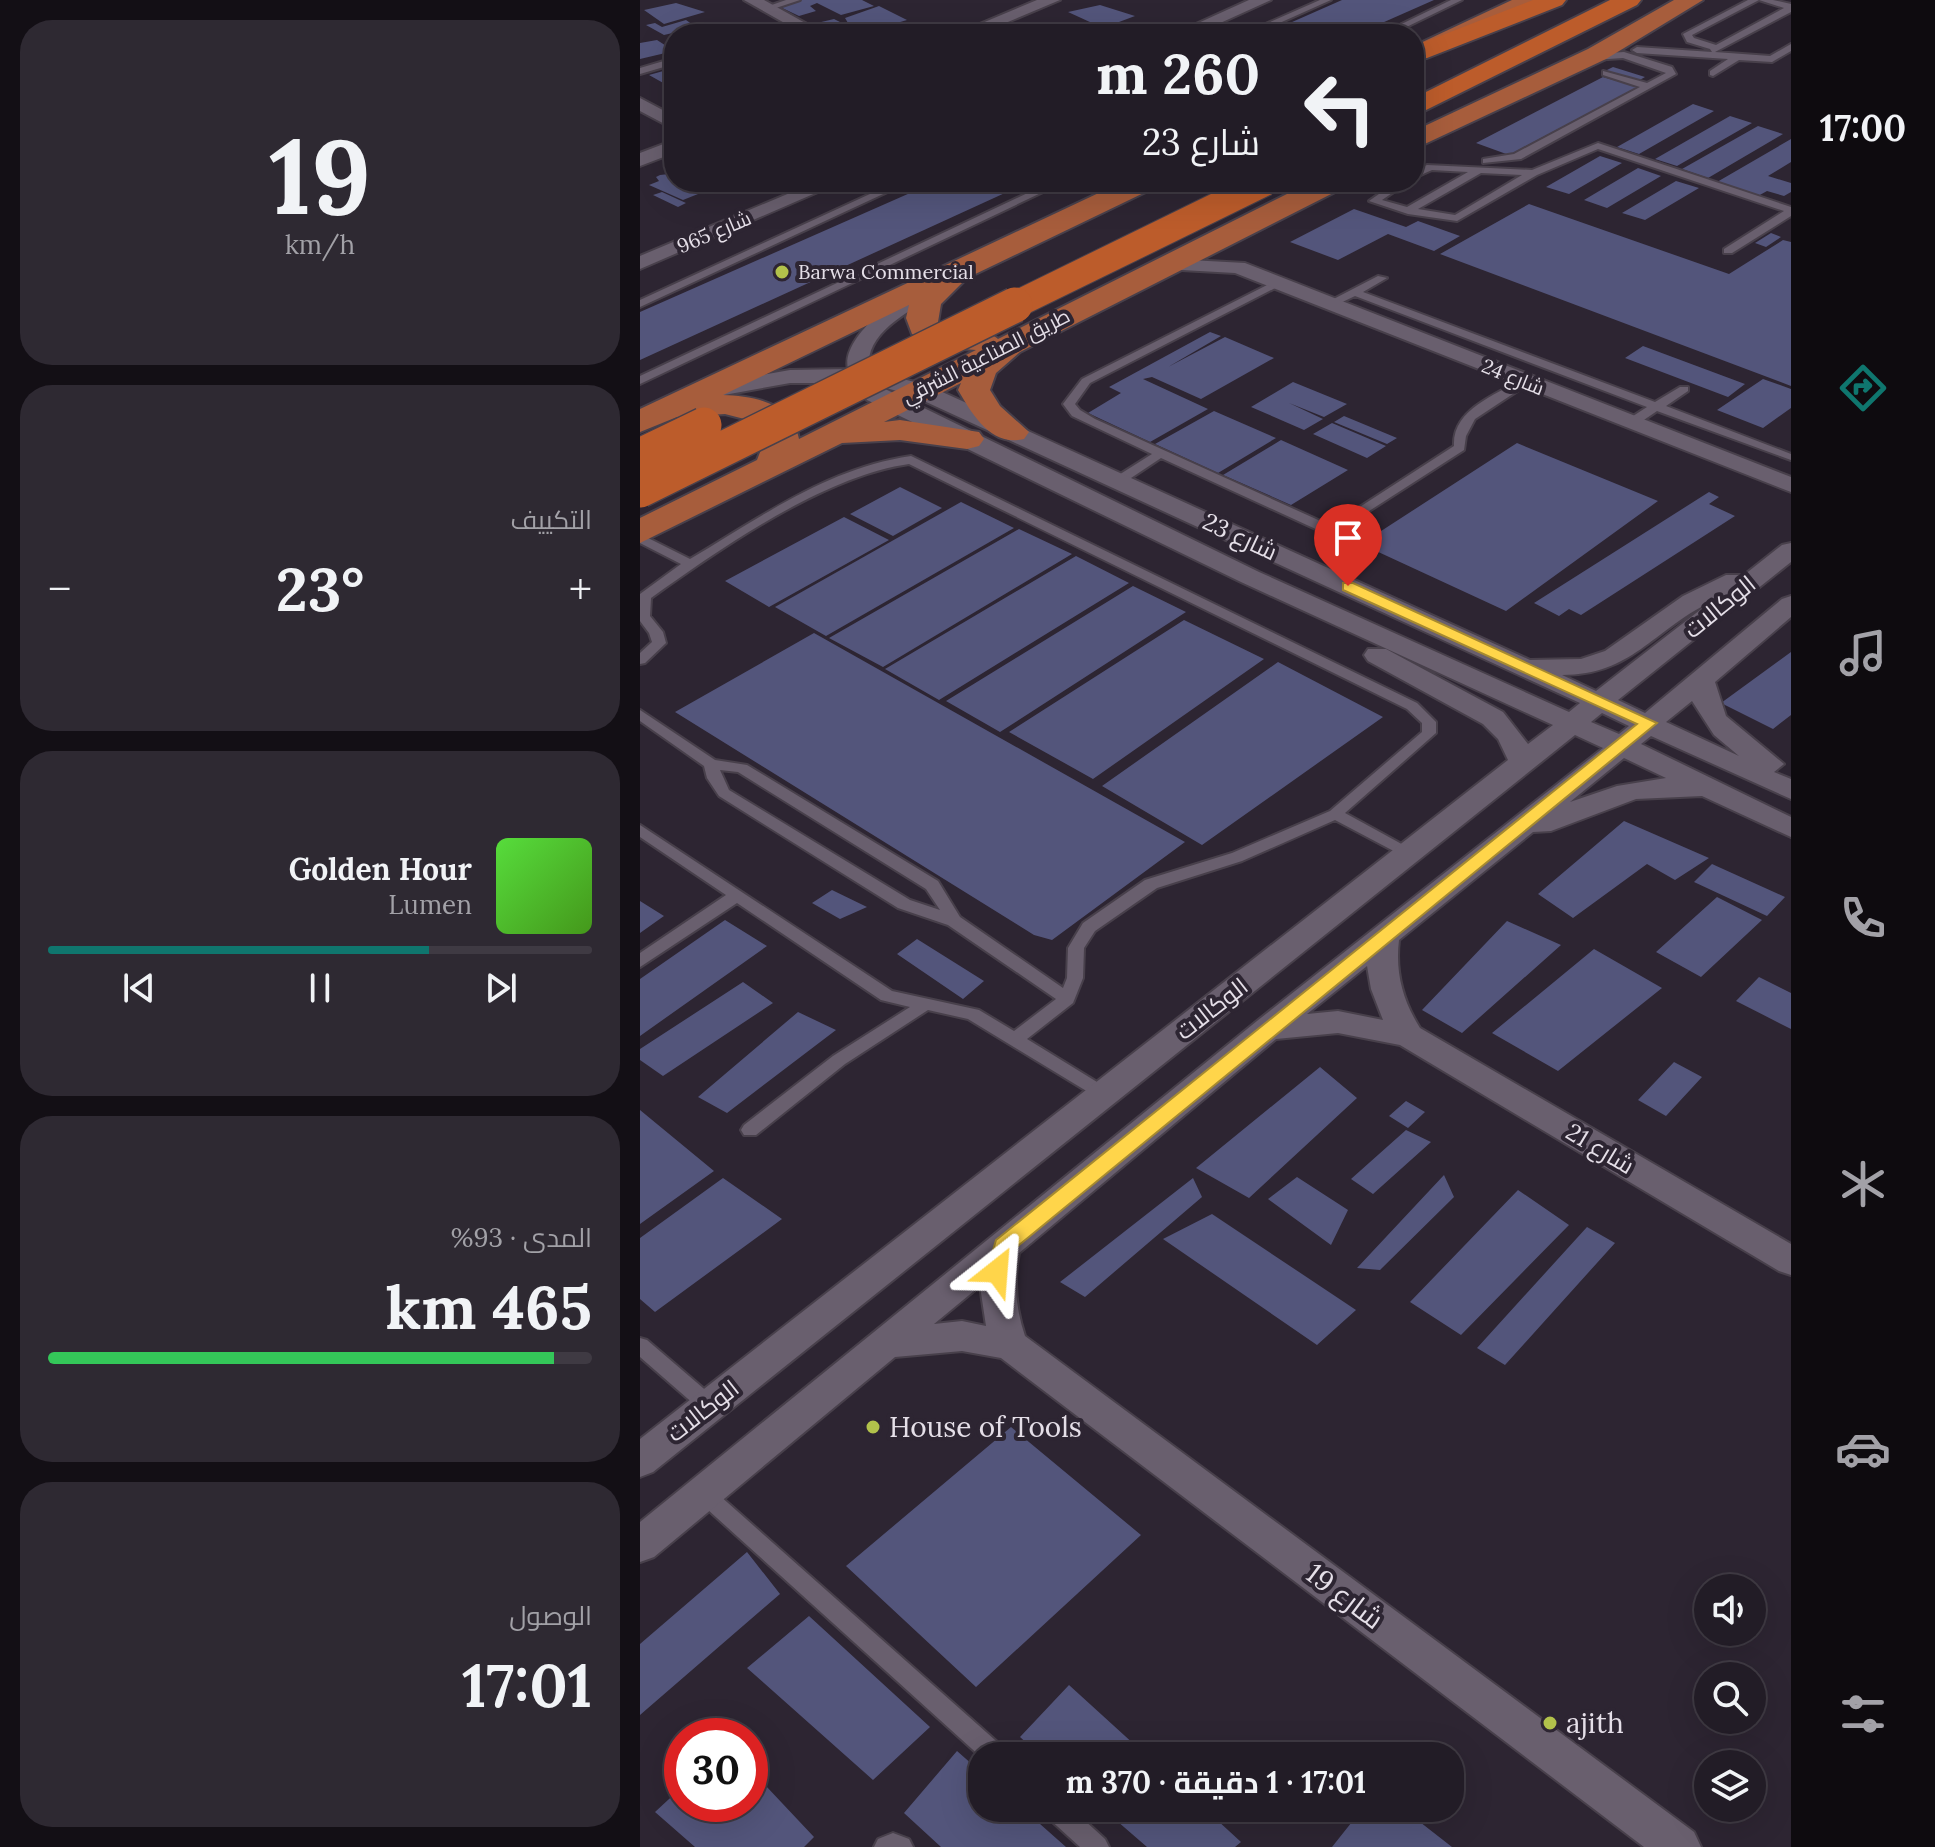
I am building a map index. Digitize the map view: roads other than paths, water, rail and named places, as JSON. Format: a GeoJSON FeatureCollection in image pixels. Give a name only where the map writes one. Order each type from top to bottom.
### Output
{"type":"FeatureCollection","features":[{"type":"Feature","properties":{"kind":"highway"},"geometry":{"type":"LineString","coordinates":[[1424,64],[1554,0]]}},
{"type":"Feature","properties":{"kind":"highway"},"geometry":{"type":"LineString","coordinates":[[1424,64],[1587,0]]}},
{"type":"Feature","properties":{"kind":"highway"},"geometry":{"type":"LineString","coordinates":[[1424,103],[1629,0]]}},
{"type":"Feature","properties":{"kind":"highway"},"geometry":{"type":"LineString","coordinates":[[1456,120],[1662,0]]}},
{"type":"Feature","properties":{"kind":"highway"},"geometry":{"type":"LineString","coordinates":[[640,456],[1185,192]]}},
{"type":"Feature","properties":{"kind":"highway","name":"طريق الصناعية الشرقي"},"geometry":{"type":"LineString","coordinates":[[640,490],[1246,192]]}},
{"type":"Feature","properties":{"kind":"main road"},"geometry":{"type":"LineString","coordinates":[[1424,136],[1456,120],[1599,65],[1614,44],[1691,0]]}},
{"type":"Feature","properties":{"kind":"main road"},"geometry":{"type":"LineString","coordinates":[[1424,63],[1521,2]]}},
{"type":"Feature","properties":{"kind":"main road"},"geometry":{"type":"LineString","coordinates":[[649,418],[1123,192]]}},
{"type":"Feature","properties":{"kind":"main road","name":"طريق الصناعية الشرقي"},"geometry":{"type":"LineString","coordinates":[[640,532],[1313,192]]}},
{"type":"Feature","properties":{"kind":"main road"},"geometry":{"type":"LineString","coordinates":[[959,272],[922,308],[920,317],[923,327],[949,340],[1023,338]]}},
{"type":"Feature","properties":{"kind":"main road"},"geometry":{"type":"LineString","coordinates":[[1012,432],[987,412],[974,390],[982,369],[1023,338]]}},
{"type":"Feature","properties":{"kind":"main road"},"geometry":{"type":"LineString","coordinates":[[649,418],[726,404],[755,409],[776,421],[783,437],[781,446],[741,480]]}},
{"type":"Feature","properties":{"kind":"main road"},"geometry":{"type":"LineString","coordinates":[[808,446],[853,434],[900,430],[967,439]]}},
{"type":"Feature","properties":{"kind":"street"},"geometry":{"type":"LineString","coordinates":[[1206,24],[1263,0]]}},
{"type":"Feature","properties":{"kind":"street"},"geometry":{"type":"LineString","coordinates":[[987,24],[1038,2]]}},
{"type":"Feature","properties":{"kind":"street"},"geometry":{"type":"LineString","coordinates":[[760,4],[797,24]]}},
{"type":"Feature","properties":{"kind":"street"},"geometry":{"type":"LineString","coordinates":[[640,103],[664,118]]}},
{"type":"Feature","properties":{"kind":"street"},"geometry":{"type":"LineString","coordinates":[[640,160],[664,150]]}},
{"type":"Feature","properties":{"kind":"street"},"geometry":{"type":"LineString","coordinates":[[784,192],[794,198]]}},
{"type":"Feature","properties":{"kind":"street","name":"شارع 965"},"geometry":{"type":"LineString","coordinates":[[640,263],[808,192]]}},
{"type":"Feature","properties":{"kind":"street"},"geometry":{"type":"LineString","coordinates":[[1235,232],[1230,249],[1238,267]]}},
{"type":"Feature","properties":{"kind":"street","name":"شارع 24"},"geometry":{"type":"LineString","coordinates":[[1171,265],[1238,267],[1790,485]]}},
{"type":"Feature","properties":{"kind":"street"},"geometry":{"type":"LineString","coordinates":[[859,377],[858,355],[872,331],[959,272]]}},
{"type":"Feature","properties":{"kind":"street","name":"شارع 23"},"geometry":{"type":"LineString","coordinates":[[699,393],[775,378],[859,377],[897,381],[906,396],[967,439],[1250,577],[1575,724],[1791,828]]}},
{"type":"Feature","properties":{"kind":"street","name":"شارع 23"},"geometry":{"type":"LineString","coordinates":[[906,396],[1012,432],[1791,790]]}},
{"type":"Feature","properties":{"kind":"street","name":"الوكالات"},"geometry":{"type":"LineString","coordinates":[[1521,666],[1583,667],[1614,657],[1692,601],[1787,554]]}},
{"type":"Feature","properties":{"kind":"street","name":"الوكالات"},"geometry":{"type":"LineString","coordinates":[[640,1461],[1787,554]]}},
{"type":"Feature","properties":{"kind":"street","name":"شارع 23"},"geometry":{"type":"LineString","coordinates":[[1250,577],[1297,613],[1493,718],[1510,736],[1524,765]]}},
{"type":"Feature","properties":{"kind":"street","name":"الوكالات"},"geometry":{"type":"LineString","coordinates":[[640,1545],[1268,1029],[1622,746],[1791,604]]}},
{"type":"Feature","properties":{"kind":"street"},"geometry":{"type":"LineString","coordinates":[[1701,678],[1702,700],[1719,726],[1791,779]]}},
{"type":"Feature","properties":{"kind":"street","name":"الوكالات"},"geometry":{"type":"LineString","coordinates":[[1495,846],[1586,805],[1636,788],[1682,786],[1716,791]]}},
{"type":"Feature","properties":{"kind":"street","name":"شارع 21"},"geometry":{"type":"LineString","coordinates":[[1384,936],[1380,961],[1383,986],[1393,1011],[1409,1036]]}},
{"type":"Feature","properties":{"kind":"street","name":"شارع 21"},"geometry":{"type":"LineString","coordinates":[[1268,1029],[1338,1022],[1409,1036],[1791,1261]]}},
{"type":"Feature","properties":{"kind":"street"},"geometry":{"type":"LineString","coordinates":[[1003,1246],[996,1296],[1000,1321],[1011,1345]]}},
{"type":"Feature","properties":{"kind":"street","name":"شارع 19"},"geometry":{"type":"LineString","coordinates":[[885,1344],[910,1338],[962,1336],[1011,1345],[1679,1847]]}},
{"type":"Feature","properties":{"kind":"lane"},"geometry":{"type":"LineString","coordinates":[[760,4],[796,0]]}},
{"type":"Feature","properties":{"kind":"lane"},"geometry":{"type":"LineString","coordinates":[[1271,24],[1327,0]]}},
{"type":"Feature","properties":{"kind":"lane"},"geometry":{"type":"LineString","coordinates":[[1406,24],[1458,0]]}},
{"type":"Feature","properties":{"kind":"lane"},"geometry":{"type":"LineString","coordinates":[[1717,48],[1690,40],[1687,34],[1755,0]]}},
{"type":"Feature","properties":{"kind":"lane"},"geometry":{"type":"LineString","coordinates":[[1763,0],[1791,7]]}},
{"type":"Feature","properties":{"kind":"lane"},"geometry":{"type":"LineString","coordinates":[[1705,54],[1791,7]]}},
{"type":"Feature","properties":{"kind":"lane"},"geometry":{"type":"LineString","coordinates":[[1614,44],[1647,53],[1739,55],[1791,64]]}},
{"type":"Feature","properties":{"kind":"lane"},"geometry":{"type":"LineString","coordinates":[[1772,59],[1791,47]]}},
{"type":"Feature","properties":{"kind":"lane"},"geometry":{"type":"LineString","coordinates":[[1443,158],[1482,161],[1517,157],[1671,74],[1669,69],[1624,55],[1599,65]]}},
{"type":"Feature","properties":{"kind":"lane"},"geometry":{"type":"LineString","coordinates":[[1713,73],[1739,55]]}},
{"type":"Feature","properties":{"kind":"lane"},"geometry":{"type":"LineString","coordinates":[[640,71],[664,64]]}},
{"type":"Feature","properties":{"kind":"lane"},"geometry":{"type":"LineString","coordinates":[[1599,65],[1649,87]]}},
{"type":"Feature","properties":{"kind":"lane"},"geometry":{"type":"LineString","coordinates":[[1388,192],[1374,201],[1408,211],[1457,218],[1533,173],[1593,146],[1791,210]]}},
{"type":"Feature","properties":{"kind":"lane"},"geometry":{"type":"LineString","coordinates":[[1424,170],[1431,167],[1533,173]]}},
{"type":"Feature","properties":{"kind":"lane"},"geometry":{"type":"LineString","coordinates":[[1408,211],[1480,169]]}},
{"type":"Feature","properties":{"kind":"lane"},"geometry":{"type":"LineString","coordinates":[[640,304],[882,192]]}},
{"type":"Feature","properties":{"kind":"lane"},"geometry":{"type":"LineString","coordinates":[[640,380],[1037,192]]}},
{"type":"Feature","properties":{"kind":"lane"},"geometry":{"type":"LineString","coordinates":[[1728,251],[1791,210]]}},
{"type":"Feature","properties":{"kind":"lane"},"geometry":{"type":"LineString","coordinates":[[1330,304],[1382,278]]}},
{"type":"Feature","properties":{"kind":"lane"},"geometry":{"type":"LineString","coordinates":[[1277,283],[1086,381],[1069,404],[1076,413],[1091,422],[1325,528],[1338,527],[1460,447],[1457,435],[1464,421],[1525,382]]}},
{"type":"Feature","properties":{"kind":"lane"},"geometry":{"type":"LineString","coordinates":[[1354,292],[1789,457]]}},
{"type":"Feature","properties":{"kind":"lane"},"geometry":{"type":"LineString","coordinates":[[1631,423],[1684,389]]}},
{"type":"Feature","properties":{"kind":"lane"},"geometry":{"type":"LineString","coordinates":[[1118,481],[1160,454]]}},
{"type":"Feature","properties":{"kind":"lane"},"geometry":{"type":"LineString","coordinates":[[640,660],[659,643],[656,632],[643,616],[642,598],[690,564],[850,473],[885,461],[911,460],[1412,706],[1429,722],[1429,733],[1335,814],[1237,857],[1151,884],[1089,927],[1076,948],[1075,978],[1067,999],[1017,1038]]}},
{"type":"Feature","properties":{"kind":"lane"},"geometry":{"type":"LineString","coordinates":[[640,538],[690,564]]}},
{"type":"Feature","properties":{"kind":"lane"},"geometry":{"type":"LineString","coordinates":[[640,714],[711,764],[742,768],[932,885],[954,921]]}},
{"type":"Feature","properties":{"kind":"lane"},"geometry":{"type":"LineString","coordinates":[[711,764],[714,778],[724,793],[904,904],[954,921],[1067,999]]}},
{"type":"Feature","properties":{"kind":"lane"},"geometry":{"type":"LineString","coordinates":[[1335,814],[1410,853]]}},
{"type":"Feature","properties":{"kind":"lane"},"geometry":{"type":"LineString","coordinates":[[640,830],[887,996],[923,1006],[973,1014],[1017,1038],[1104,1094]]}},
{"type":"Feature","properties":{"kind":"lane"},"geometry":{"type":"LineString","coordinates":[[640,961],[738,895]]}},
{"type":"Feature","properties":{"kind":"lane"},"geometry":{"type":"LineString","coordinates":[[750,1130],[839,1060],[923,1006]]}},
{"type":"Feature","properties":{"kind":"lane"},"geometry":{"type":"LineString","coordinates":[[640,1346],[710,1406]]}},
{"type":"Feature","properties":{"kind":"lane"},"geometry":{"type":"LineString","coordinates":[[703,1493],[980,1742]]}},
{"type":"Feature","properties":{"kind":"lane"},"geometry":{"type":"LineString","coordinates":[[1069,1822],[1097,1847]]}},
{"type":"Feature","properties":{"kind":"lane"},"geometry":{"type":"LineString","coordinates":[[886,1847],[893,1844],[901,1847]]}},
{"type":"Feature","properties":{"kind":"place","name":"Barwa Commercial"},"geometry":{"type":"Point","coordinates":[782,272]}},
{"type":"Feature","properties":{"kind":"place","name":"House of Tools"},"geometry":{"type":"Point","coordinates":[873,1427]}},
{"type":"Feature","properties":{"kind":"place","name":"ajith"},"geometry":{"type":"Point","coordinates":[1550,1723]}}]}
